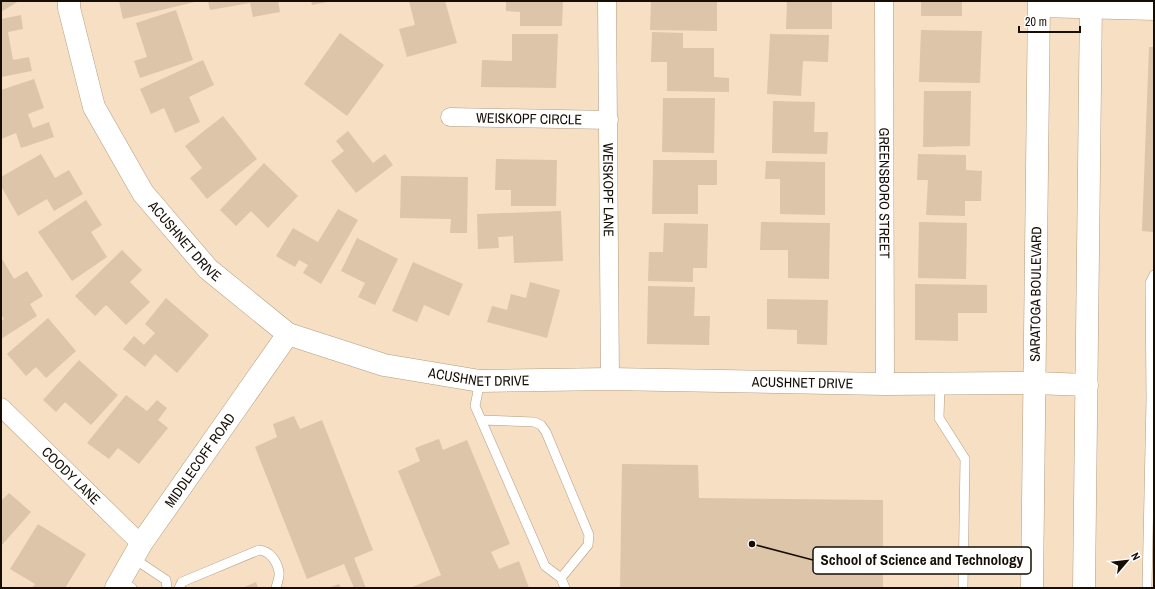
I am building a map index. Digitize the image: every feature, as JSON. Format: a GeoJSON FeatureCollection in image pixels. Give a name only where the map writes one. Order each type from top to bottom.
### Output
{"type":"FeatureCollection","features":[{"type":"Feature","properties":{"kind":"street","name":"ACUSHNET DRIVE"},"geometry":{"type":"LineString","coordinates":[[68,1],[68,8],[94,107],[143,193],[208,269],[288,334],[384,365],[480,381],[610,379],[885,384],[1034,383],[1087,385]]}},
{"type":"Feature","properties":{"kind":"street","name":"WEISKOPF LANE"},"geometry":{"type":"LineString","coordinates":[[607,1],[610,379]]}},
{"type":"Feature","properties":{"kind":"street","name":"GREENSBORO STREET"},"geometry":{"type":"LineString","coordinates":[[884,1],[885,384]]}},
{"type":"Feature","properties":{"kind":"street"},"geometry":{"type":"LineString","coordinates":[[1039,4],[1091,5],[1154,11]]}},
{"type":"Feature","properties":{"kind":"street","name":"SARATOGA BOULEVARD"},"geometry":{"type":"LineString","coordinates":[[1032,588],[1039,4]]}},
{"type":"Feature","properties":{"kind":"street"},"geometry":{"type":"LineString","coordinates":[[1084,588],[1091,5]]}},
{"type":"Feature","properties":{"kind":"street","name":"WEISKOPF CIRCLE"},"geometry":{"type":"LineString","coordinates":[[450,117],[608,120]]}},
{"type":"Feature","properties":{"kind":"street","name":"MIDDLECOFF ROAD"},"geometry":{"type":"LineString","coordinates":[[123,586],[137,551],[288,334]]}},
{"type":"Feature","properties":{"kind":"street","name":"COODY LANE"},"geometry":{"type":"LineString","coordinates":[[1,407],[137,551]]}},
{"type":"Feature","properties":{"kind":"lane"},"geometry":{"type":"LineString","coordinates":[[1147,588],[1151,399],[1150,283],[1154,275]]}},
{"type":"Feature","properties":{"kind":"lane"},"geometry":{"type":"LineString","coordinates":[[480,381],[475,406],[545,566],[561,578],[565,588]]}},
{"type":"Feature","properties":{"kind":"lane"},"geometry":{"type":"LineString","coordinates":[[940,384],[939,418],[965,459],[963,588]]}},
{"type":"Feature","properties":{"kind":"lane"},"geometry":{"type":"LineString","coordinates":[[481,420],[534,422],[541,425],[546,432],[589,535],[588,545],[561,578]]}},
{"type":"Feature","properties":{"kind":"lane"},"geometry":{"type":"LineString","coordinates":[[179,588],[182,582],[259,550],[267,551],[273,557],[279,572],[276,588]]}},
{"type":"Feature","properties":{"kind":"lane"},"geometry":{"type":"LineString","coordinates":[[137,551],[166,580],[167,588]]}},
{"type":"Feature","properties":{"kind":"building"},"geometry":{"type":"Polygon","coordinates":[[[1,1],[19,1],[1,12],[1,1]]]}},
{"type":"Feature","properties":{"kind":"building"},"geometry":{"type":"Polygon","coordinates":[[[119,1],[195,1],[195,2],[123,19],[119,1]]]}},
{"type":"Feature","properties":{"kind":"building"},"geometry":{"type":"Polygon","coordinates":[[[208,1],[278,1],[280,12],[253,17],[250,3],[210,10],[208,1]]]}},
{"type":"Feature","properties":{"kind":"building"},"geometry":{"type":"Polygon","coordinates":[[[311,1],[327,1],[327,2],[312,5],[311,1]]]}},
{"type":"Feature","properties":{"kind":"building"},"geometry":{"type":"Polygon","coordinates":[[[409,1],[445,1],[457,43],[407,57],[399,29],[415,25],[409,1]]]}},
{"type":"Feature","properties":{"kind":"building"},"geometry":{"type":"Polygon","coordinates":[[[506,1],[563,1],[562,26],[520,26],[520,12],[506,11],[506,1]]]}},
{"type":"Feature","properties":{"kind":"building"},"geometry":{"type":"Polygon","coordinates":[[[651,1],[717,1],[717,31],[650,30],[651,1]]]}},
{"type":"Feature","properties":{"kind":"building"},"geometry":{"type":"Polygon","coordinates":[[[787,1],[832,2],[832,29],[786,29],[787,1]]]}},
{"type":"Feature","properties":{"kind":"building"},"geometry":{"type":"Polygon","coordinates":[[[921,1],[962,1],[962,16],[921,16],[921,1]]]}},
{"type":"Feature","properties":{"kind":"building"},"geometry":{"type":"Polygon","coordinates":[[[176,10],[193,60],[140,78],[134,61],[147,57],[136,23],[176,10]]]}},
{"type":"Feature","properties":{"kind":"building"},"geometry":{"type":"Polygon","coordinates":[[[21,15],[23,29],[8,32],[13,60],[29,57],[32,71],[1,77],[1,19],[21,15]]]}},
{"type":"Feature","properties":{"kind":"building"},"geometry":{"type":"Polygon","coordinates":[[[921,30],[982,31],[980,83],[919,82],[921,30]]]}},
{"type":"Feature","properties":{"kind":"building"},"geometry":{"type":"Polygon","coordinates":[[[652,32],[683,33],[683,48],[714,48],[714,77],[729,78],[729,92],[667,91],[667,62],[651,62],[652,32]]]}},
{"type":"Feature","properties":{"kind":"building"},"geometry":{"type":"Polygon","coordinates":[[[340,33],[384,65],[347,116],[304,84],[340,33]]]}},
{"type":"Feature","properties":{"kind":"building"},"geometry":{"type":"Polygon","coordinates":[[[512,34],[558,34],[556,88],[481,87],[482,60],[512,61],[512,34]]]}},
{"type":"Feature","properties":{"kind":"building"},"geometry":{"type":"Polygon","coordinates":[[[770,34],[829,35],[828,62],[803,61],[801,96],[767,94],[770,34]]]}},
{"type":"Feature","properties":{"kind":"building"},"geometry":{"type":"Polygon","coordinates":[[[1149,47],[1154,47],[1154,232],[1142,231],[1149,47]]]}},
{"type":"Feature","properties":{"kind":"building"},"geometry":{"type":"Polygon","coordinates":[[[203,60],[214,85],[189,97],[200,122],[175,133],[164,108],[151,114],[140,89],[203,60]]]}},
{"type":"Feature","properties":{"kind":"building"},"geometry":{"type":"Polygon","coordinates":[[[34,79],[44,108],[28,114],[33,128],[49,122],[54,137],[21,148],[16,133],[1,139],[1,90],[34,79]]]}},
{"type":"Feature","properties":{"kind":"building"},"geometry":{"type":"Polygon","coordinates":[[[924,91],[971,91],[970,146],[923,147],[924,91]]]}},
{"type":"Feature","properties":{"kind":"building"},"geometry":{"type":"Polygon","coordinates":[[[663,98],[715,98],[714,153],[662,152],[663,98]]]}},
{"type":"Feature","properties":{"kind":"building"},"geometry":{"type":"Polygon","coordinates":[[[773,101],[815,102],[814,132],[828,132],[827,154],[772,153],[773,101]]]}},
{"type":"Feature","properties":{"kind":"building"},"geometry":{"type":"Polygon","coordinates":[[[223,116],[257,159],[207,199],[190,178],[202,168],[185,146],[223,116]]]}},
{"type":"Feature","properties":{"kind":"building"},"geometry":{"type":"Polygon","coordinates":[[[348,131],[373,163],[385,154],[393,165],[356,193],[331,161],[344,151],[336,141],[348,131]]]}},
{"type":"Feature","properties":{"kind":"building"},"geometry":{"type":"Polygon","coordinates":[[[41,154],[55,178],[69,170],[83,194],[54,211],[47,199],[18,216],[1,186],[1,177],[41,154]]]}},
{"type":"Feature","properties":{"kind":"building"},"geometry":{"type":"Polygon","coordinates":[[[918,154],[966,155],[966,170],[982,171],[981,201],[965,201],[965,216],[926,215],[928,180],[917,180],[918,154]]]}},
{"type":"Feature","properties":{"kind":"building"},"geometry":{"type":"Polygon","coordinates":[[[496,159],[557,160],[556,206],[511,206],[511,190],[495,190],[496,159]]]}},
{"type":"Feature","properties":{"kind":"building"},"geometry":{"type":"Polygon","coordinates":[[[653,160],[717,160],[717,185],[698,185],[698,214],[652,214],[653,160]]]}},
{"type":"Feature","properties":{"kind":"building"},"geometry":{"type":"Polygon","coordinates":[[[766,161],[825,162],[825,215],[780,214],[780,179],[765,179],[766,161]]]}},
{"type":"Feature","properties":{"kind":"building"},"geometry":{"type":"Polygon","coordinates":[[[264,163],[298,196],[268,228],[251,211],[236,226],[220,210],[264,163]]]}},
{"type":"Feature","properties":{"kind":"building"},"geometry":{"type":"Polygon","coordinates":[[[401,176],[468,177],[467,233],[450,233],[451,219],[400,218],[401,176]]]}},
{"type":"Feature","properties":{"kind":"building"},"geometry":{"type":"Polygon","coordinates":[[[86,200],[102,225],[91,232],[107,257],[72,281],[38,232],[86,200]]]}},
{"type":"Feature","properties":{"kind":"building"},"geometry":{"type":"Polygon","coordinates":[[[338,209],[358,220],[321,284],[303,273],[308,265],[299,260],[295,267],[276,256],[293,228],[318,242],[338,209]]]}},
{"type":"Feature","properties":{"kind":"building"},"geometry":{"type":"Polygon","coordinates":[[[561,211],[563,261],[514,263],[513,236],[498,237],[499,248],[478,249],[477,214],[561,211]]]}},
{"type":"Feature","properties":{"kind":"building"},"geometry":{"type":"Polygon","coordinates":[[[761,222],[830,223],[829,279],[788,278],[788,250],[760,250],[761,222]]]}},
{"type":"Feature","properties":{"kind":"building"},"geometry":{"type":"Polygon","coordinates":[[[919,222],[967,223],[966,279],[918,278],[919,222]]]}},
{"type":"Feature","properties":{"kind":"building"},"geometry":{"type":"Polygon","coordinates":[[[664,223],[708,224],[707,268],[693,268],[693,282],[648,281],[649,252],[663,252],[664,223]]]}},
{"type":"Feature","properties":{"kind":"building"},"geometry":{"type":"Polygon","coordinates":[[[357,238],[398,259],[375,305],[358,297],[365,283],[341,271],[357,238]]]}},
{"type":"Feature","properties":{"kind":"building"},"geometry":{"type":"Polygon","coordinates":[[[122,250],[142,270],[130,282],[150,302],[126,325],[106,305],[95,316],[75,296],[122,250]]]}},
{"type":"Feature","properties":{"kind":"building"},"geometry":{"type":"Polygon","coordinates":[[[1,257],[14,279],[27,271],[43,296],[30,304],[37,316],[1,339],[1,321],[4,319],[1,314],[1,257]]]}},
{"type":"Feature","properties":{"kind":"building"},"geometry":{"type":"Polygon","coordinates":[[[413,262],[463,284],[449,316],[424,305],[417,322],[392,311],[413,262]]]}},
{"type":"Feature","properties":{"kind":"building"},"geometry":{"type":"Polygon","coordinates":[[[530,282],[560,290],[547,338],[487,322],[492,306],[507,310],[511,294],[526,298],[530,282]]]}},
{"type":"Feature","properties":{"kind":"building"},"geometry":{"type":"Polygon","coordinates":[[[915,284],[987,285],[987,313],[958,313],[958,341],[915,340],[915,284]]]}},
{"type":"Feature","properties":{"kind":"building"},"geometry":{"type":"Polygon","coordinates":[[[648,286],[695,287],[694,316],[710,316],[709,345],[647,344],[648,286]]]}},
{"type":"Feature","properties":{"kind":"building"},"geometry":{"type":"Polygon","coordinates":[[[166,298],[209,335],[177,373],[155,354],[145,367],[123,349],[134,336],[144,345],[155,333],[145,324],[166,298]]]}},
{"type":"Feature","properties":{"kind":"building"},"geometry":{"type":"Polygon","coordinates":[[[767,299],[828,300],[827,345],[797,344],[797,330],[767,329],[767,299]]]}},
{"type":"Feature","properties":{"kind":"building"},"geometry":{"type":"Polygon","coordinates":[[[48,318],[76,351],[46,378],[36,367],[26,376],[7,354],[48,318]]]}},
{"type":"Feature","properties":{"kind":"building"},"geometry":{"type":"Polygon","coordinates":[[[79,360],[118,395],[91,425],[65,402],[56,412],[43,400],[79,360]]]}},
{"type":"Feature","properties":{"kind":"building"},"geometry":{"type":"Polygon","coordinates":[[[126,395],[147,411],[157,400],[167,408],[158,420],[168,428],[139,464],[118,448],[109,459],[87,443],[126,395]]]}},
{"type":"Feature","properties":{"kind":"building"},"geometry":{"type":"Polygon","coordinates":[[[294,416],[300,429],[322,420],[373,550],[354,558],[366,588],[354,588],[344,564],[307,579],[255,447],[277,437],[273,424],[294,416]]]}},
{"type":"Feature","properties":{"kind":"building"},"geometry":{"type":"Polygon","coordinates":[[[439,439],[443,450],[467,440],[510,544],[491,552],[499,569],[519,561],[529,588],[410,588],[441,575],[398,471],[420,461],[415,448],[439,439]]]}},
{"type":"Feature","properties":{"kind":"building"},"geometry":{"type":"Polygon","coordinates":[[[622,464],[698,465],[699,498],[883,500],[883,588],[620,588],[622,464]]]}},
{"type":"Feature","properties":{"kind":"building"},"geometry":{"type":"Polygon","coordinates":[[[9,493],[31,512],[1,546],[1,501],[9,493]]]}},
{"type":"Feature","properties":{"kind":"building"},"geometry":{"type":"Polygon","coordinates":[[[38,524],[86,554],[65,588],[32,588],[35,584],[10,569],[38,524]]]}},
{"type":"Feature","properties":{"kind":"building"},"geometry":{"type":"Polygon","coordinates":[[[256,582],[258,588],[242,588],[256,582]]]}},
{"type":"Feature","properties":{"kind":"building"},"geometry":{"type":"Polygon","coordinates":[[[339,584],[341,588],[328,588],[339,584]]]}},
{"type":"Feature","properties":{"kind":"place","name":"School of Science and Technology"},"geometry":{"type":"Point","coordinates":[752,544]}}]}
